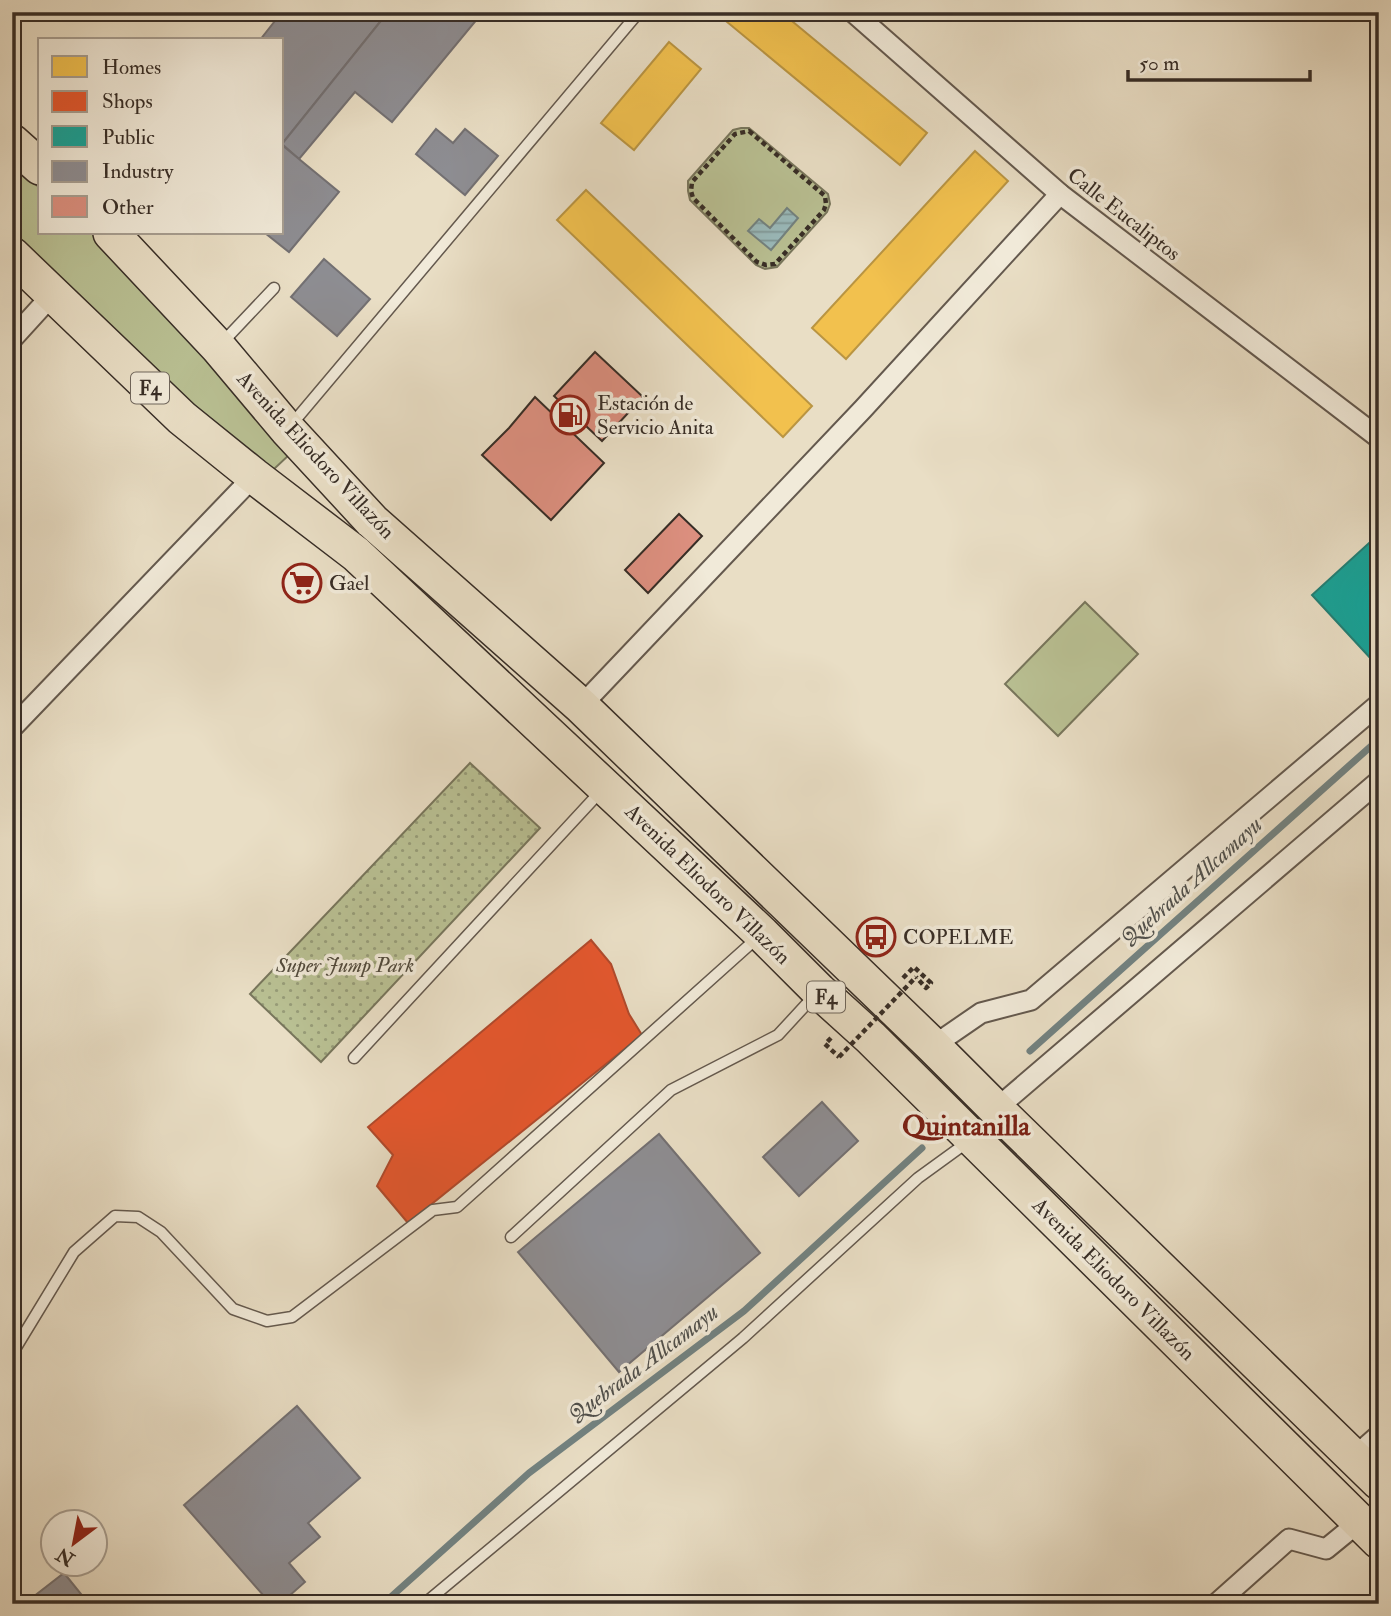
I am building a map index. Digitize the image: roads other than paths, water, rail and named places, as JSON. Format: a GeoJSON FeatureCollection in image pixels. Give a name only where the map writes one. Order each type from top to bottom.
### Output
{"type":"FeatureCollection","features":[{"type":"Feature","properties":{"kind":"highway"},"geometry":{"type":"LineString","coordinates":[[12,142],[38,165]]}},
{"type":"Feature","properties":{"kind":"highway","name":"Avenida Eliodoro Villazón"},"geometry":{"type":"LineString","coordinates":[[112,234],[218,347],[287,429],[372,521],[581,706],[996,1109],[1366,1446],[1379,1482]]}},
{"type":"Feature","properties":{"kind":"highway","name":"Avenida Eliodoro Villazón"},"geometry":{"type":"LineString","coordinates":[[12,255],[181,418],[356,554],[762,934],[871,1038],[1369,1531]]}},
{"type":"Feature","properties":{"kind":"street","name":"Calle Eucaliptos"},"geometry":{"type":"LineString","coordinates":[[853,12],[1060,194],[1379,438]]}},
{"type":"Feature","properties":{"kind":"street"},"geometry":{"type":"LineString","coordinates":[[581,706],[863,409],[1060,194]]}},
{"type":"Feature","properties":{"kind":"street"},"geometry":{"type":"LineString","coordinates":[[12,339],[53,294]]}},
{"type":"Feature","properties":{"kind":"street"},"geometry":{"type":"LineString","coordinates":[[12,728],[254,476]]}},
{"type":"Feature","properties":{"kind":"street"},"geometry":{"type":"LineString","coordinates":[[933,1045],[981,1013],[1031,1000],[1379,704]]}},
{"type":"Feature","properties":{"kind":"street"},"geometry":{"type":"LineString","coordinates":[[996,1109],[1379,781]]}},
{"type":"Feature","properties":{"kind":"street"},"geometry":{"type":"LineString","coordinates":[[1216,1604],[1289,1539],[1326,1549],[1369,1531]]}},
{"type":"Feature","properties":{"kind":"lane"},"geometry":{"type":"LineString","coordinates":[[287,429],[639,12]]}},
{"type":"Feature","properties":{"kind":"lane"},"geometry":{"type":"LineString","coordinates":[[218,347],[274,288]]}},
{"type":"Feature","properties":{"kind":"lane"},"geometry":{"type":"LineString","coordinates":[[354,1058],[605,787]]}},
{"type":"Feature","properties":{"kind":"lane"},"geometry":{"type":"LineString","coordinates":[[12,1354],[74,1252],[115,1216],[138,1217],[161,1232],[233,1309],[267,1321],[292,1317],[433,1210],[457,1207],[762,934]]}},
{"type":"Feature","properties":{"kind":"lane"},"geometry":{"type":"LineString","coordinates":[[511,1237],[671,1090],[778,1035],[819,991]]}},
{"type":"Feature","properties":{"kind":"lane"},"geometry":{"type":"LineString","coordinates":[[424,1604],[743,1338],[918,1178],[972,1139]]}},
{"type":"Feature","properties":{"kind":"water"},"geometry":{"type":"Polygon","coordinates":[[[787,208],[798,218],[771,250],[748,231],[759,219],[770,228],[787,208]]]}},
{"type":"Feature","properties":{"kind":"waterway","name":"Quebrada Allcamayu"},"geometry":{"type":"LineString","coordinates":[[1030,1051],[1379,739]]}},
{"type":"Feature","properties":{"kind":"waterway","name":"Quebrada Allcamayu"},"geometry":{"type":"LineString","coordinates":[[383,1604],[529,1473],[744,1311],[922,1148]]}},
{"type":"Feature","properties":{"kind":"place","name":"Estación de Servicio Anita"},"geometry":{"type":"Point","coordinates":[570,415]}},
{"type":"Feature","properties":{"kind":"place","name":"Gael"},"geometry":{"type":"Point","coordinates":[302,583]}},
{"type":"Feature","properties":{"kind":"place","name":"COPELME"},"geometry":{"type":"Point","coordinates":[876,937]}},
{"type":"Feature","properties":{"kind":"district","name":"Quintanilla"},"geometry":{"type":"Point","coordinates":[966,1125]}},
{"type":"Feature","properties":{"kind":"park label","name":"Super Jump Park"},"geometry":{"type":"Point","coordinates":[345,965]}}]}
